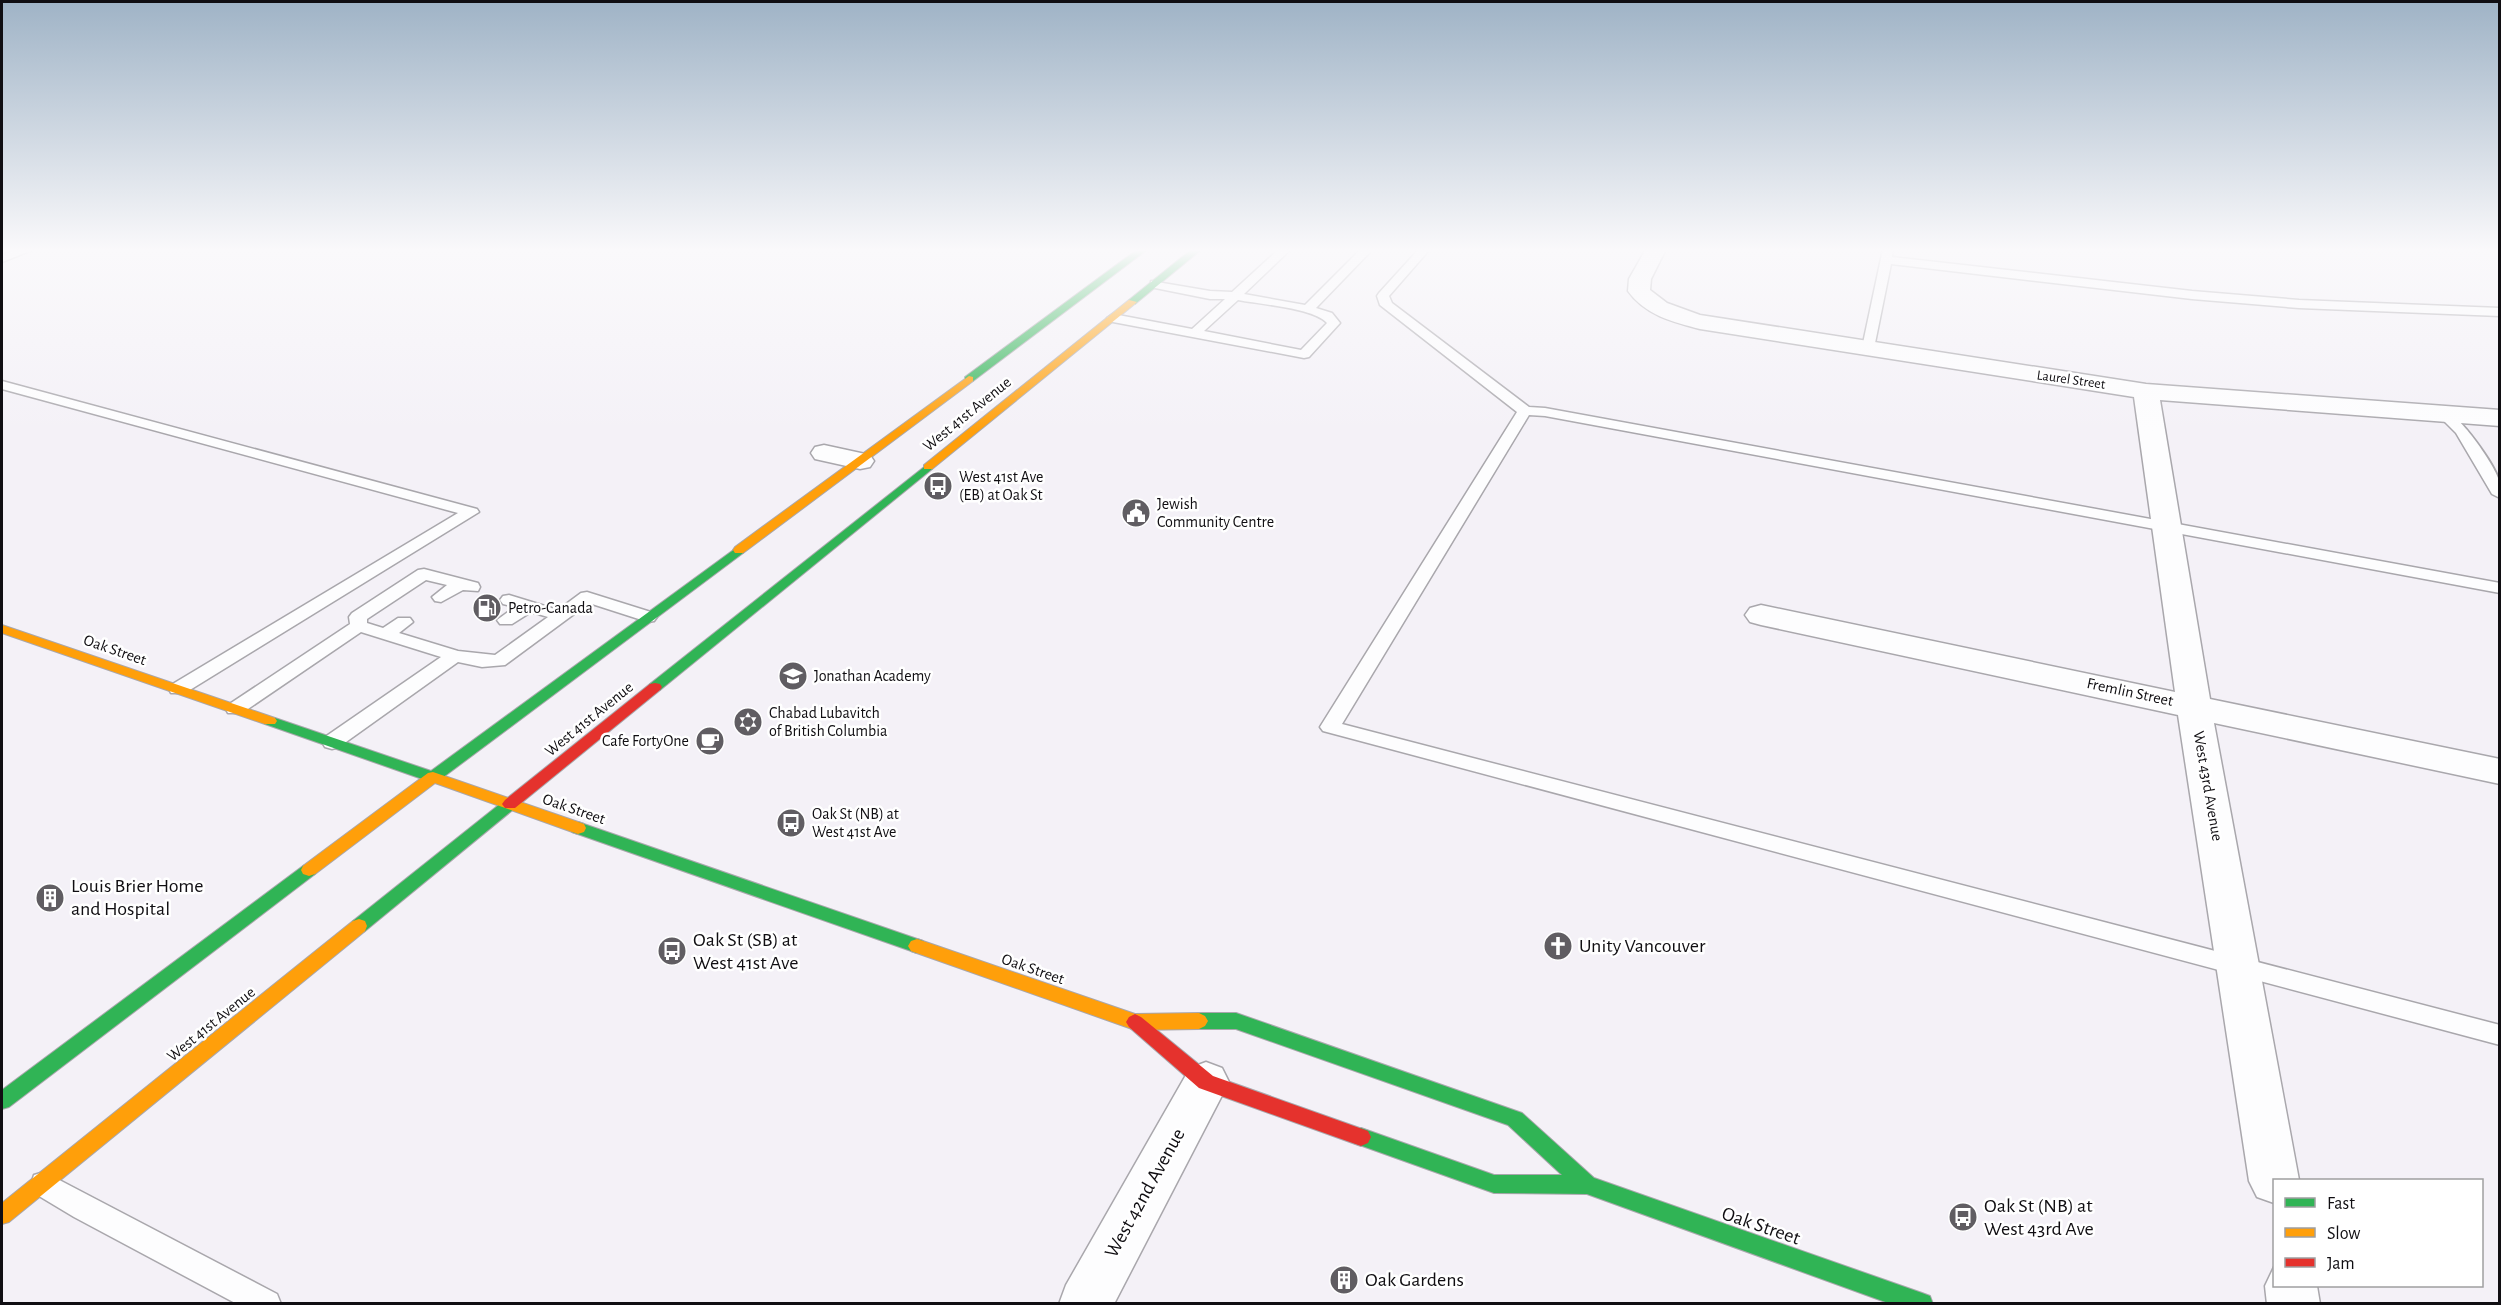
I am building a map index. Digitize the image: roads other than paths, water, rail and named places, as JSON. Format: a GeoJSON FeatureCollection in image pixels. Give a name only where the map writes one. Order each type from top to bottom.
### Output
{"type":"FeatureCollection","features":[{"type":"Feature","properties":{"kind":"main road","name":"West 41st Avenue"},"geometry":{"type":"LineString","coordinates":[[2,1101],[648,617],[866,463],[1065,310]]}},
{"type":"Feature","properties":{"kind":"main road","name":"West 41st Avenue"},"geometry":{"type":"LineString","coordinates":[[2,1215],[510,804],[911,474],[1123,310]]}},
{"type":"Feature","properties":{"kind":"main road","name":"Oak Street"},"geometry":{"type":"LineString","coordinates":[[2,629],[1135,1022],[1236,1021],[1515,1119],[1587,1185]]}},
{"type":"Feature","properties":{"kind":"main road","name":"Oak Street"},"geometry":{"type":"LineString","coordinates":[[1135,1022],[1206,1082],[1494,1184],[1587,1185],[1922,1304]]}},
{"type":"Feature","properties":{"kind":"street","name":"Laurel Street"},"geometry":{"type":"LineString","coordinates":[[1662,310],[1700,322],[2146,391],[2499,418]]}},
{"type":"Feature","properties":{"kind":"street","name":"West 43rd Avenue"},"geometry":{"type":"LineString","coordinates":[[2146,391],[2169,529],[2194,706],[2240,966],[2274,1179]]}},
{"type":"Feature","properties":{"kind":"street"},"geometry":{"type":"LineString","coordinates":[[824,453],[866,463]]}},
{"type":"Feature","properties":{"kind":"street","name":"Fremlin Street"},"geometry":{"type":"LineString","coordinates":[[1761,615],[2499,772]]}},
{"type":"Feature","properties":{"kind":"street","name":"West 42nd Avenue"},"geometry":{"type":"LineString","coordinates":[[1085,1304],[1206,1082]]}},
{"type":"Feature","properties":{"kind":"street"},"geometry":{"type":"LineString","coordinates":[[2291,1287],[2294,1304]]}},
{"type":"Feature","properties":{"kind":"lane"},"geometry":{"type":"LineString","coordinates":[[1195,333],[1220,310]]}},
{"type":"Feature","properties":{"kind":"lane"},"geometry":{"type":"LineString","coordinates":[[1113,318],[1304,354],[1334,323],[1328,316],[1311,310]]}},
{"type":"Feature","properties":{"kind":"lane"},"geometry":{"type":"LineString","coordinates":[[1392,310],[1525,411],[1545,412],[2169,529],[2499,588]]}},
{"type":"Feature","properties":{"kind":"lane"},"geometry":{"type":"LineString","coordinates":[[1868,348],[1876,310]]}},
{"type":"Feature","properties":{"kind":"lane"},"geometry":{"type":"LineString","coordinates":[[2452,310],[2499,312]]}},
{"type":"Feature","properties":{"kind":"lane"},"geometry":{"type":"LineString","coordinates":[[2,386],[471,512],[178,689]]}},
{"type":"Feature","properties":{"kind":"lane"},"geometry":{"type":"LineString","coordinates":[[1525,411],[1330,728],[2499,1035]]}},
{"type":"Feature","properties":{"kind":"lane"},"geometry":{"type":"LineString","coordinates":[[2445,415],[2462,431],[2499,494]]}},
{"type":"Feature","properties":{"kind":"lane"},"geometry":{"type":"LineString","coordinates":[[359,626],[358,617],[424,574],[466,586],[441,597]]}},
{"type":"Feature","properties":{"kind":"lane"},"geometry":{"type":"LineString","coordinates":[[359,626],[455,656],[482,662],[499,661],[587,597],[648,617]]}},
{"type":"Feature","properties":{"kind":"lane"},"geometry":{"type":"LineString","coordinates":[[509,600],[561,616]]}},
{"type":"Feature","properties":{"kind":"lane"},"geometry":{"type":"LineString","coordinates":[[506,620],[529,606]]}},
{"type":"Feature","properties":{"kind":"lane"},"geometry":{"type":"LineString","coordinates":[[385,634],[404,622]]}},
{"type":"Feature","properties":{"kind":"lane"},"geometry":{"type":"LineString","coordinates":[[236,709],[359,626]]}},
{"type":"Feature","properties":{"kind":"lane"},"geometry":{"type":"LineString","coordinates":[[332,742],[472,644]]}},
{"type":"Feature","properties":{"kind":"lane"},"geometry":{"type":"LineString","coordinates":[[42,1183],[84,1208],[267,1304]]}},
{"type":"Feature","properties":{"kind":"place","name":"West 41st Ave (EB) at Oak St"},"geometry":{"type":"Point","coordinates":[938,486]}},
{"type":"Feature","properties":{"kind":"place","name":"Jewish Community Centre"},"geometry":{"type":"Point","coordinates":[1136,513]}},
{"type":"Feature","properties":{"kind":"place","name":"Petro-Canada"},"geometry":{"type":"Point","coordinates":[487,608]}},
{"type":"Feature","properties":{"kind":"place","name":"Jonathan Academy"},"geometry":{"type":"Point","coordinates":[793,676]}},
{"type":"Feature","properties":{"kind":"place","name":"Chabad Lubavitch of British Columbia"},"geometry":{"type":"Point","coordinates":[748,722]}},
{"type":"Feature","properties":{"kind":"place","name":"Cafe FortyOne"},"geometry":{"type":"Point","coordinates":[710,741]}},
{"type":"Feature","properties":{"kind":"place","name":"Oak St (NB) at West 41st Ave"},"geometry":{"type":"Point","coordinates":[791,823]}},
{"type":"Feature","properties":{"kind":"place","name":"Louis Brier Home and Hospital"},"geometry":{"type":"Point","coordinates":[50,898]}},
{"type":"Feature","properties":{"kind":"place","name":"Unity Vancouver"},"geometry":{"type":"Point","coordinates":[1558,946]}},
{"type":"Feature","properties":{"kind":"place","name":"Oak St (SB) at West 41st Ave"},"geometry":{"type":"Point","coordinates":[672,951]}},
{"type":"Feature","properties":{"kind":"place","name":"Oak St (NB) at West 43rd Ave"},"geometry":{"type":"Point","coordinates":[1963,1217]}},
{"type":"Feature","properties":{"kind":"place","name":"Oak Gardens"},"geometry":{"type":"Point","coordinates":[1344,1280]}}]}
